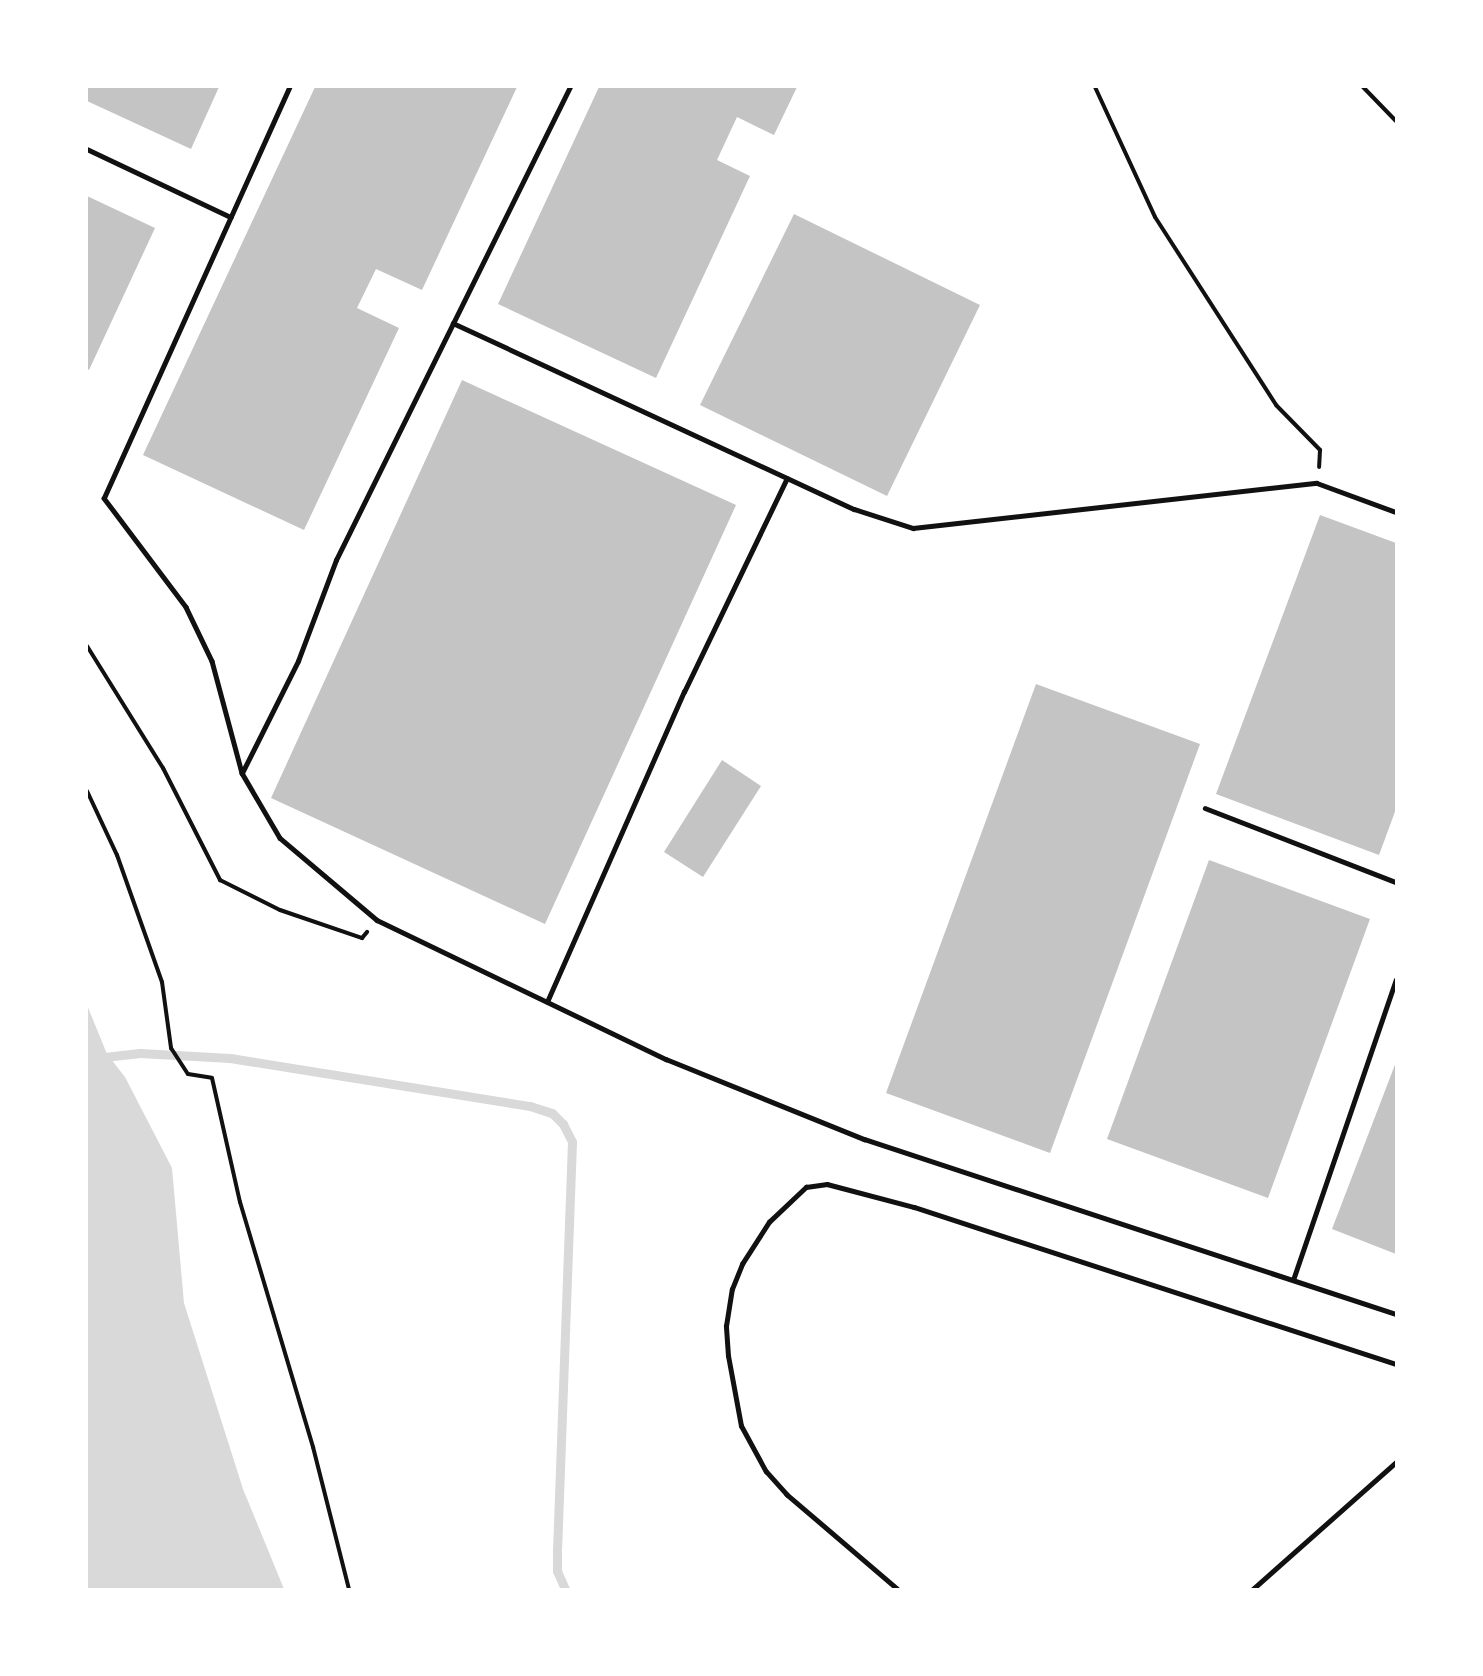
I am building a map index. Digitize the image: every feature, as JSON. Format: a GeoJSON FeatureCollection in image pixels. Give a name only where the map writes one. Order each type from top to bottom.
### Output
{"type":"FeatureCollection","features":[{"type":"Feature","properties":{"kind":"lane"},"geometry":{"type":"LineString","coordinates":[[290,87],[104,498],[186,607],[212,662],[242,773],[280,838],[377,920],[666,1059],[864,1139],[1396,1314]]}},
{"type":"Feature","properties":{"kind":"lane"},"geometry":{"type":"LineString","coordinates":[[242,773],[298,661],[336,560],[570,87]]}},
{"type":"Feature","properties":{"kind":"lane"},"geometry":{"type":"LineString","coordinates":[[87,149],[231,217]]}},
{"type":"Feature","properties":{"kind":"lane"},"geometry":{"type":"LineString","coordinates":[[453,323],[854,509],[913,528],[1317,483],[1396,512]]}},
{"type":"Feature","properties":{"kind":"lane"},"geometry":{"type":"LineString","coordinates":[[547,1002],[684,692],[787,478]]}},
{"type":"Feature","properties":{"kind":"lane"},"geometry":{"type":"LineString","coordinates":[[1205,808],[1396,882]]}},
{"type":"Feature","properties":{"kind":"lane"},"geometry":{"type":"LineString","coordinates":[[1293,1280],[1396,980]]}},
{"type":"Feature","properties":{"kind":"lane"},"geometry":{"type":"LineString","coordinates":[[897,1589],[786,1495],[766,1472],[741,1426],[728,1356],[726,1326],[732,1289],[742,1264],[769,1222],[806,1187],[827,1184],[895,1201],[1396,1364]]}},
{"type":"Feature","properties":{"kind":"lane"},"geometry":{"type":"LineString","coordinates":[[1253,1589],[1396,1462]]}},
{"type":"Feature","properties":{"kind":"path"},"geometry":{"type":"LineString","coordinates":[[1095,87],[1155,217],[1276,405],[1320,450],[1317,483]]}},
{"type":"Feature","properties":{"kind":"path"},"geometry":{"type":"LineString","coordinates":[[1363,87],[1396,121]]}},
{"type":"Feature","properties":{"kind":"path"},"geometry":{"type":"LineString","coordinates":[[87,646],[163,768],[220,880],[280,910],[362,938],[377,920]]}},
{"type":"Feature","properties":{"kind":"path"},"geometry":{"type":"LineString","coordinates":[[87,791],[117,855],[162,982],[171,1048],[188,1074],[212,1078],[240,1202],[313,1447],[350,1589]]}},
{"type":"Feature","properties":{"kind":"shaded area"},"geometry":{"type":"Polygon","coordinates":[[[87,1005],[107,1054],[125,1077],[172,1168],[184,1303],[243,1489],[284,1589],[87,1589],[87,1005]]]}},
{"type":"Feature","properties":{"kind":"building"},"geometry":{"type":"Polygon","coordinates":[[[87,87],[219,87],[191,149],[87,101],[87,87]]]}},
{"type":"Feature","properties":{"kind":"building"},"geometry":{"type":"Polygon","coordinates":[[[315,87],[517,87],[422,290],[376,269],[357,308],[399,328],[304,530],[143,455],[315,87]]]}},
{"type":"Feature","properties":{"kind":"building"},"geometry":{"type":"Polygon","coordinates":[[[599,87],[797,87],[774,135],[737,117],[717,160],[750,176],[656,378],[498,304],[599,87]]]}},
{"type":"Feature","properties":{"kind":"building"},"geometry":{"type":"Polygon","coordinates":[[[87,196],[155,228],[89,370],[87,369],[87,196]]]}},
{"type":"Feature","properties":{"kind":"building"},"geometry":{"type":"Polygon","coordinates":[[[794,214],[980,305],[887,496],[700,405],[794,214]]]}},
{"type":"Feature","properties":{"kind":"building"},"geometry":{"type":"Polygon","coordinates":[[[462,380],[736,505],[545,924],[271,798],[462,380]]]}},
{"type":"Feature","properties":{"kind":"building"},"geometry":{"type":"Polygon","coordinates":[[[1320,515],[1396,543],[1396,809],[1379,855],[1216,794],[1320,515]]]}},
{"type":"Feature","properties":{"kind":"building"},"geometry":{"type":"Polygon","coordinates":[[[1036,684],[1200,744],[1050,1153],[886,1093],[1036,684]]]}},
{"type":"Feature","properties":{"kind":"building"},"geometry":{"type":"Polygon","coordinates":[[[722,760],[761,786],[703,877],[664,852],[722,760]]]}},
{"type":"Feature","properties":{"kind":"building"},"geometry":{"type":"Polygon","coordinates":[[[1209,860],[1370,919],[1268,1198],[1107,1139],[1209,860]]]}},
{"type":"Feature","properties":{"kind":"building"},"geometry":{"type":"Polygon","coordinates":[[[1396,1062],[1396,1254],[1332,1229],[1396,1062]]]}},
{"type":"Feature","properties":{"kind":"waterway"},"geometry":{"type":"LineString","coordinates":[[87,1059],[140,1053],[230,1058],[530,1106],[552,1113],[563,1124],[572,1142],[557,1548],[557,1571],[565,1589]]}}]}
